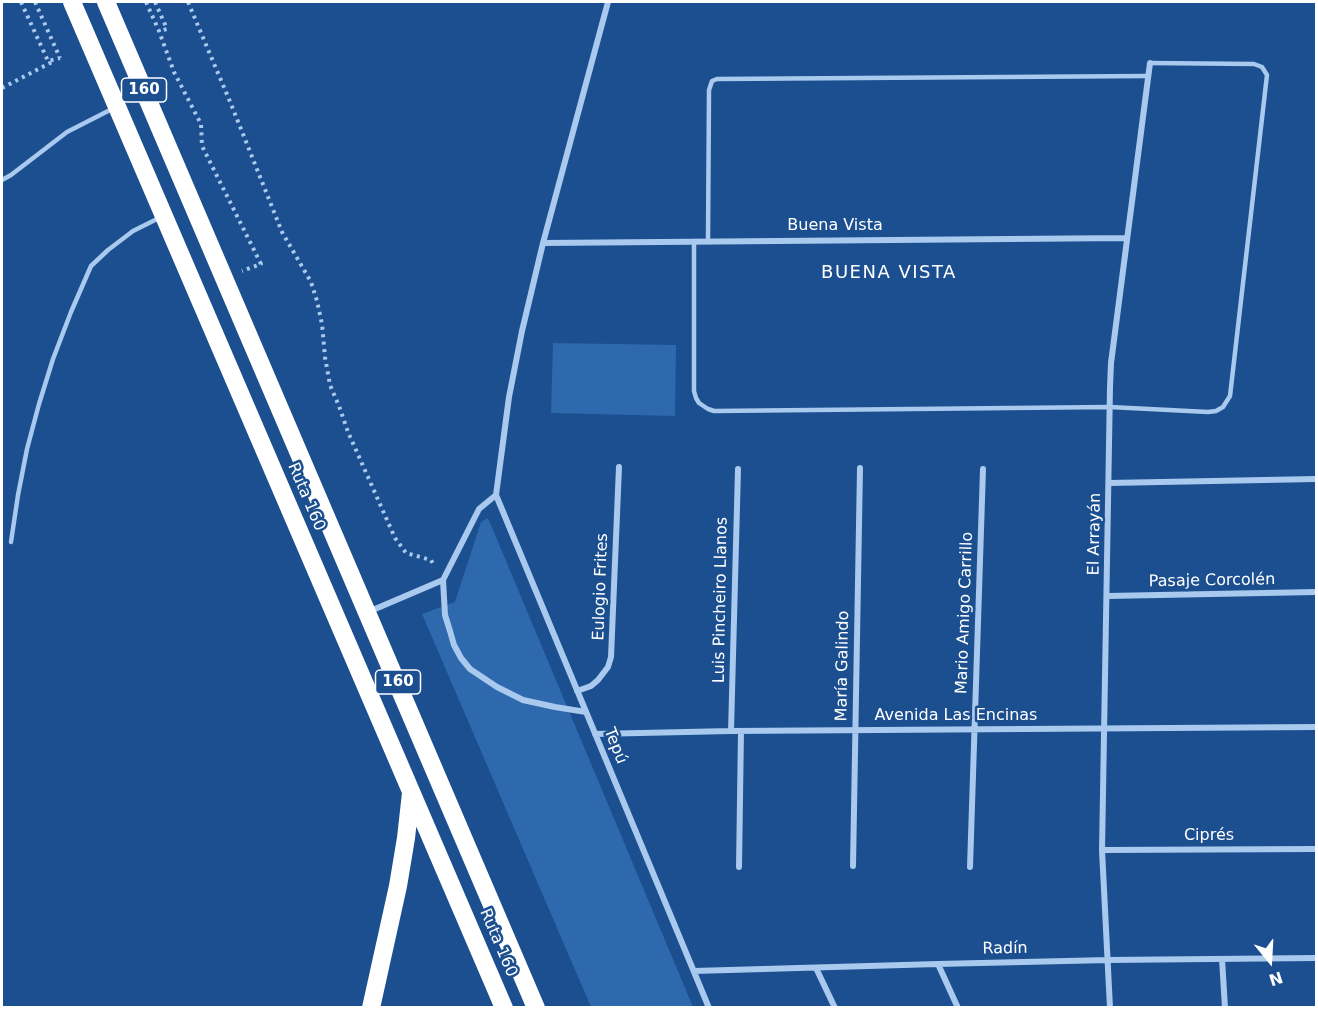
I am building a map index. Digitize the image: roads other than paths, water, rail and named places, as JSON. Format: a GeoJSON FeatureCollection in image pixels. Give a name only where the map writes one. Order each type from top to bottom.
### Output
{"type":"FeatureCollection","features":[{"type":"Feature","properties":{"kind":"highway","name":"Ruta 160"},"geometry":{"type":"LineString","coordinates":[[72,2],[504,1008]]}},
{"type":"Feature","properties":{"kind":"highway","name":"Ruta 160"},"geometry":{"type":"LineString","coordinates":[[106,2],[536,1008]]}},
{"type":"Feature","properties":{"kind":"highway"},"geometry":{"type":"LineString","coordinates":[[371,1008],[398,886],[411,792]]}},
{"type":"Feature","properties":{"kind":"street"},"geometry":{"type":"LineString","coordinates":[[586,712],[523,700],[497,687],[470,669],[454,645],[446,615],[443,580],[479,509],[496,495],[514,364],[543,243],[608,2]]}},
{"type":"Feature","properties":{"kind":"street","name":"El Arrayán"},"geometry":{"type":"LineString","coordinates":[[1110,1008],[1102,850],[1111,363],[1150,63]]}},
{"type":"Feature","properties":{"kind":"street","name":"Buena Vista"},"geometry":{"type":"LineString","coordinates":[[543,243],[1127,238]]}},
{"type":"Feature","properties":{"kind":"street","name":"Eulogio Frites"},"geometry":{"type":"LineString","coordinates":[[577,691],[591,686],[598,680],[608,667],[611,657],[619,467]]}},
{"type":"Feature","properties":{"kind":"street","name":"María Galindo"},"geometry":{"type":"LineString","coordinates":[[853,866],[860,468]]}},
{"type":"Feature","properties":{"kind":"street","name":"Luis Pincheiro Llanos"},"geometry":{"type":"LineString","coordinates":[[731,731],[738,469]]}},
{"type":"Feature","properties":{"kind":"street","name":"Mario Amigo Carrillo"},"geometry":{"type":"LineString","coordinates":[[970,867],[983,469]]}},
{"type":"Feature","properties":{"kind":"street"},"geometry":{"type":"LineString","coordinates":[[1109,483],[1317,479]]}},
{"type":"Feature","properties":{"kind":"street","name":"Tepú"},"geometry":{"type":"LineString","coordinates":[[496,495],[709,1008]]}},
{"type":"Feature","properties":{"kind":"street"},"geometry":{"type":"LineString","coordinates":[[368,612],[443,580]]}},
{"type":"Feature","properties":{"kind":"street","name":"Pasaje Corcolén"},"geometry":{"type":"LineString","coordinates":[[1107,596],[1317,592]]}},
{"type":"Feature","properties":{"kind":"street","name":"Avenida Las Encinas"},"geometry":{"type":"LineString","coordinates":[[595,734],[1317,727]]}},
{"type":"Feature","properties":{"kind":"street"},"geometry":{"type":"LineString","coordinates":[[739,867],[741,731]]}},
{"type":"Feature","properties":{"kind":"street","name":"Ciprés"},"geometry":{"type":"LineString","coordinates":[[1102,850],[1317,849]]}},
{"type":"Feature","properties":{"kind":"street","name":"Radín"},"geometry":{"type":"LineString","coordinates":[[694,971],[1108,960],[1317,958]]}},
{"type":"Feature","properties":{"kind":"street"},"geometry":{"type":"LineString","coordinates":[[1222,959],[1225,1008]]}},
{"type":"Feature","properties":{"kind":"street"},"geometry":{"type":"LineString","coordinates":[[938,964],[958,1008]]}},
{"type":"Feature","properties":{"kind":"street"},"geometry":{"type":"LineString","coordinates":[[816,968],[835,1008]]}},
{"type":"Feature","properties":{"kind":"lane"},"geometry":{"type":"LineString","coordinates":[[694,241],[694,391],[699,403],[708,409],[726,411],[1110,407],[1216,411],[1227,402],[1230,396],[1267,80],[1265,70],[1254,64],[1150,63]]}},
{"type":"Feature","properties":{"kind":"lane"},"geometry":{"type":"LineString","coordinates":[[708,241],[709,90],[712,81],[717,79],[1148,76]]}},
{"type":"Feature","properties":{"kind":"lane"},"geometry":{"type":"LineString","coordinates":[[2,180],[67,132],[118,107]]}},
{"type":"Feature","properties":{"kind":"lane"},"geometry":{"type":"LineString","coordinates":[[10,542],[27,449],[39,404],[57,349],[91,266],[133,231],[165,216]]}},
{"type":"Feature","properties":{"kind":"district","name":"BUENA VISTA"},"geometry":{"type":"Point","coordinates":[889,273]}}]}
